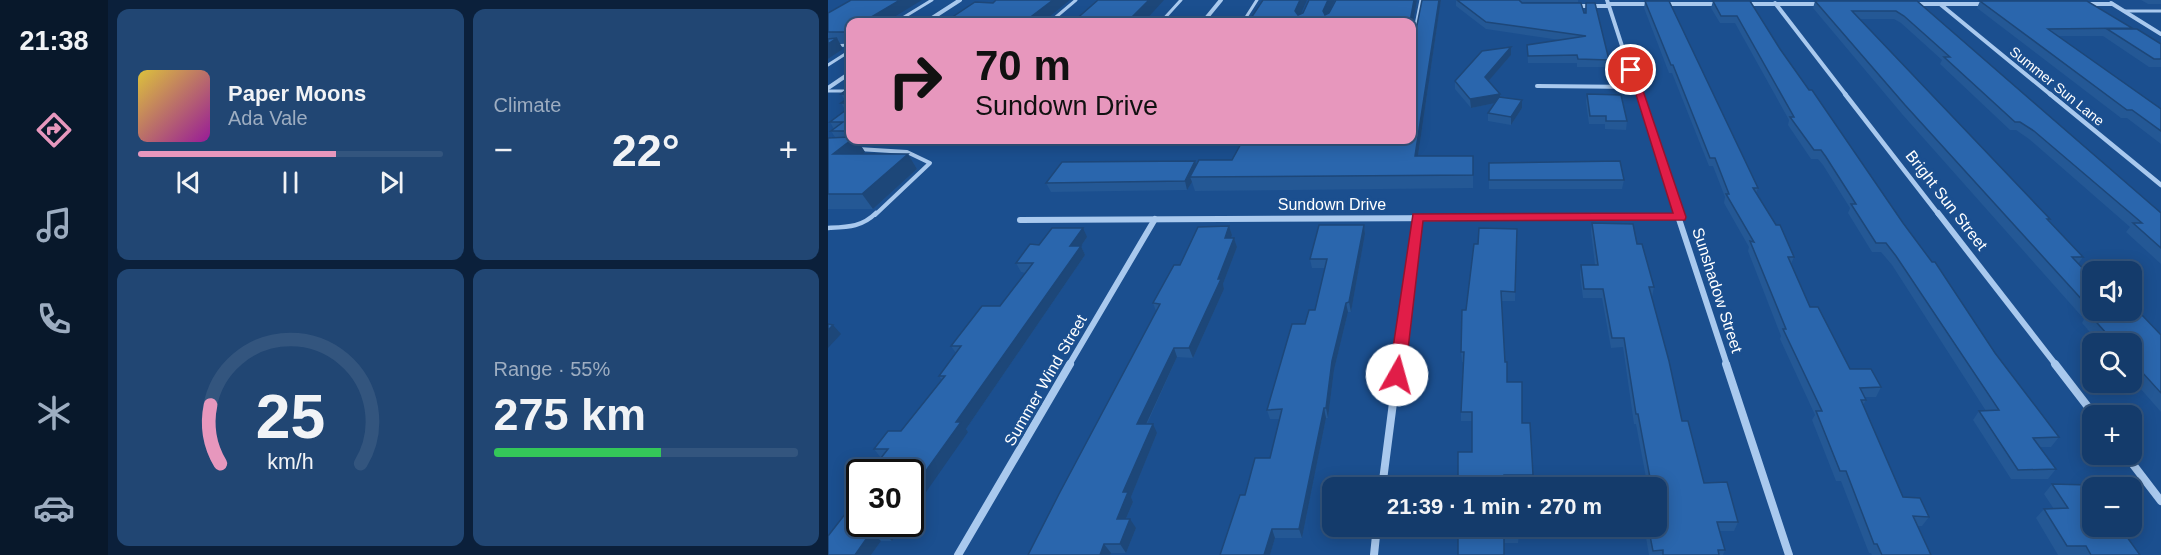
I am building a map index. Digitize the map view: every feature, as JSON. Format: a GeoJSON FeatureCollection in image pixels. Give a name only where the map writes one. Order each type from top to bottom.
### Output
{"type":"FeatureCollection","features":[{"type":"Feature","properties":{"kind":"street"},"geometry":{"type":"LineString","coordinates":[[932,18],[960,0]]}},
{"type":"Feature","properties":{"kind":"street"},"geometry":{"type":"LineString","coordinates":[[1206,18],[1221,0]]}},
{"type":"Feature","properties":{"kind":"street"},"geometry":{"type":"LineString","coordinates":[[2105,0],[2161,34]]}},
{"type":"Feature","properties":{"kind":"street"},"geometry":{"type":"LineString","coordinates":[[1565,6],[1608,3],[1728,4]]}},
{"type":"Feature","properties":{"kind":"street","name":"Sunshadow Street"},"geometry":{"type":"LineString","coordinates":[[1608,3],[1789,555]]}},
{"type":"Feature","properties":{"kind":"street","name":"Bright Sun Street"},"geometry":{"type":"LineString","coordinates":[[1775,3],[2086,405]]}},
{"type":"Feature","properties":{"kind":"street"},"geometry":{"type":"LineString","coordinates":[[1740,4],[1822,4]]}},
{"type":"Feature","properties":{"kind":"street"},"geometry":{"type":"LineString","coordinates":[[1904,4],[1997,4]]}},
{"type":"Feature","properties":{"kind":"street","name":"Summer Sun Lane"},"geometry":{"type":"LineString","coordinates":[[1939,4],[2161,185]]}},
{"type":"Feature","properties":{"kind":"street"},"geometry":{"type":"LineString","coordinates":[[2078,4],[2112,4]]}},
{"type":"Feature","properties":{"kind":"street"},"geometry":{"type":"LineString","coordinates":[[828,89],[846,76]]}},
{"type":"Feature","properties":{"kind":"street"},"geometry":{"type":"LineString","coordinates":[[1537,86],[1637,87]]}},
{"type":"Feature","properties":{"kind":"street"},"geometry":{"type":"LineString","coordinates":[[1383,477],[1418,217]]}},
{"type":"Feature","properties":{"kind":"street","name":"Sundown Drive"},"geometry":{"type":"LineString","coordinates":[[1020,219],[1680,217]]}},
{"type":"Feature","properties":{"kind":"street","name":"Summer Wind Street"},"geometry":{"type":"LineString","coordinates":[[958,555],[1155,219]]}},
{"type":"Feature","properties":{"kind":"street"},"geometry":{"type":"LineString","coordinates":[[2133,465],[2161,501]]}},
{"type":"Feature","properties":{"kind":"street"},"geometry":{"type":"LineString","coordinates":[[1374,555],[1376,537]]}},
{"type":"Feature","properties":{"kind":"lane"},"geometry":{"type":"LineString","coordinates":[[903,18],[932,0]]}},
{"type":"Feature","properties":{"kind":"lane"},"geometry":{"type":"LineString","coordinates":[[1055,18],[1076,0]]}},
{"type":"Feature","properties":{"kind":"lane"},"geometry":{"type":"LineString","coordinates":[[1165,18],[1181,0]]}},
{"type":"Feature","properties":{"kind":"lane"},"geometry":{"type":"LineString","coordinates":[[1246,18],[1257,0]]}},
{"type":"Feature","properties":{"kind":"lane"},"geometry":{"type":"LineString","coordinates":[[1416,25],[1421,0]]}},
{"type":"Feature","properties":{"kind":"lane"},"geometry":{"type":"LineString","coordinates":[[2124,11],[2161,11]]}},
{"type":"Feature","properties":{"kind":"lane"},"geometry":{"type":"LineString","coordinates":[[828,46],[846,45]]}},
{"type":"Feature","properties":{"kind":"lane"},"geometry":{"type":"LineString","coordinates":[[828,65],[846,54]]}},
{"type":"Feature","properties":{"kind":"lane"},"geometry":{"type":"LineString","coordinates":[[828,89],[846,91]]}},
{"type":"Feature","properties":{"kind":"lane"},"geometry":{"type":"LineString","coordinates":[[828,228],[854,226],[868,221],[930,163],[924,156],[909,152],[847,149]]}},
{"type":"Feature","properties":{"kind":"building"},"geometry":{"type":"Polygon","coordinates":[[[851,0],[900,0],[870,18],[846,18],[846,32],[828,32],[828,13],[851,0]]]}},
{"type":"Feature","properties":{"kind":"building"},"geometry":{"type":"Polygon","coordinates":[[[996,0],[1053,0],[1029,18],[951,18],[975,2],[993,3],[996,0]]]}},
{"type":"Feature","properties":{"kind":"building"},"geometry":{"type":"Polygon","coordinates":[[[1098,0],[1149,0],[1131,18],[1078,18],[1098,0]]]}},
{"type":"Feature","properties":{"kind":"building"},"geometry":{"type":"Polygon","coordinates":[[[1263,0],[1300,0],[1295,11],[1298,15],[1303,13],[1309,0],[1328,0],[1323,11],[1325,15],[1329,13],[1336,0],[1414,0],[1411,18],[1251,18],[1263,0]]]}},
{"type":"Feature","properties":{"kind":"building"},"geometry":{"type":"Polygon","coordinates":[[[1422,0],[1439,0],[1415,156],[1473,156],[1473,175],[1190,177],[1199,160],[1232,160],[1241,144],[1416,144],[1416,30],[1422,0]]]}},
{"type":"Feature","properties":{"kind":"building"},"geometry":{"type":"Polygon","coordinates":[[[1457,0],[1581,3],[1584,13],[1586,13],[1586,3],[1595,3],[1609,60],[1578,59],[1577,55],[1528,56],[1527,45],[1586,36],[1486,22],[1457,0]]]}},
{"type":"Feature","properties":{"kind":"building"},"geometry":{"type":"Polygon","coordinates":[[[1645,1],[1669,1],[1758,188],[1753,188],[1776,225],[1780,225],[1794,257],[1788,257],[1810,307],[1818,307],[1850,369],[1871,369],[1881,387],[1860,388],[1866,400],[1861,400],[1903,497],[1920,498],[1929,517],[1913,516],[1931,555],[1882,555],[1877,544],[1874,544],[1846,471],[1840,471],[1816,411],[1822,411],[1783,329],[1786,329],[1750,241],[1754,242],[1726,194],[1729,194],[1715,158],[1710,158],[1645,1]]]}},
{"type":"Feature","properties":{"kind":"building"},"geometry":{"type":"Polygon","coordinates":[[[1713,1],[1750,1],[1780,49],[1809,90],[1812,90],[1903,223],[1932,262],[1935,262],[1995,353],[2059,437],[2033,438],[2056,469],[2018,470],[1979,411],[1999,410],[1896,256],[1886,243],[1876,243],[1851,204],[1856,204],[1826,157],[1821,150],[1814,150],[1790,117],[1794,117],[1737,16],[1721,16],[1713,1]]]}},
{"type":"Feature","properties":{"kind":"building"},"geometry":{"type":"Polygon","coordinates":[[[1815,1],[1917,1],[2161,213],[2161,248],[2133,223],[2142,223],[2034,131],[2020,122],[2015,122],[1944,57],[1950,57],[1904,16],[1896,11],[1852,11],[2050,219],[2047,219],[2083,257],[2072,257],[2082,268],[2082,300],[1905,105],[1815,1]]]}},
{"type":"Feature","properties":{"kind":"building"},"geometry":{"type":"Polygon","coordinates":[[[1980,1],[2087,1],[2132,28],[2048,29],[2161,109],[2161,131],[2132,110],[2127,110],[1980,1]]]}},
{"type":"Feature","properties":{"kind":"building"},"geometry":{"type":"Polygon","coordinates":[[[2107,29],[2137,29],[2161,44],[2161,59],[2154,59],[2107,29]]]}},
{"type":"Feature","properties":{"kind":"building"},"geometry":{"type":"Polygon","coordinates":[[[1511,47],[1485,77],[1500,94],[1470,99],[1455,81],[1482,51],[1511,47]]]}},
{"type":"Feature","properties":{"kind":"building"},"geometry":{"type":"Polygon","coordinates":[[[1587,94],[1621,95],[1627,121],[1606,121],[1606,116],[1590,116],[1587,94]]]}},
{"type":"Feature","properties":{"kind":"building"},"geometry":{"type":"Polygon","coordinates":[[[1499,97],[1522,100],[1511,117],[1488,113],[1499,97]]]}},
{"type":"Feature","properties":{"kind":"building"},"geometry":{"type":"Polygon","coordinates":[[[846,110],[846,131],[831,131],[843,122],[830,122],[846,110]]]}},
{"type":"Feature","properties":{"kind":"building"},"geometry":{"type":"Polygon","coordinates":[[[846,137],[846,144],[833,154],[908,154],[862,194],[828,194],[828,138],[846,137]]]}},
{"type":"Feature","properties":{"kind":"building"},"geometry":{"type":"Polygon","coordinates":[[[1195,161],[1185,181],[1046,183],[1062,162],[1195,161]]]}},
{"type":"Feature","properties":{"kind":"building"},"geometry":{"type":"Polygon","coordinates":[[[1620,161],[1624,180],[1489,180],[1489,163],[1620,161]]]}},
{"type":"Feature","properties":{"kind":"building"},"geometry":{"type":"Polygon","coordinates":[[[1592,223],[1633,224],[1637,244],[1642,244],[1654,287],[1649,287],[1682,421],[1688,421],[1704,483],[1727,482],[1738,522],[1717,522],[1725,550],[1718,550],[1719,555],[1663,555],[1663,550],[1653,551],[1650,537],[1667,537],[1667,477],[1650,477],[1638,414],[1636,414],[1624,338],[1612,338],[1603,289],[1584,289],[1581,265],[1598,265],[1592,223]]]}},
{"type":"Feature","properties":{"kind":"building"},"geometry":{"type":"Polygon","coordinates":[[[1319,225],[1364,225],[1349,302],[1346,303],[1332,361],[1326,408],[1324,408],[1299,529],[1272,529],[1264,555],[1220,555],[1240,495],[1245,495],[1255,458],[1270,458],[1282,409],[1267,410],[1292,324],[1305,324],[1309,310],[1315,310],[1327,259],[1310,259],[1319,225]]]}},
{"type":"Feature","properties":{"kind":"building"},"geometry":{"type":"Polygon","coordinates":[[[1229,226],[1225,238],[1234,238],[1218,279],[1221,279],[1189,348],[1174,348],[1137,424],[1153,424],[1123,492],[1128,492],[1117,519],[1130,519],[1120,544],[1104,544],[1100,555],[1028,555],[1160,304],[1153,303],[1174,265],[1180,265],[1198,227],[1229,226]]]}},
{"type":"Feature","properties":{"kind":"building"},"geometry":{"type":"Polygon","coordinates":[[[1052,228],[1083,228],[1070,246],[1081,246],[956,422],[961,422],[924,474],[924,459],[880,459],[888,449],[874,449],[888,431],[901,431],[945,376],[939,376],[961,346],[951,346],[982,306],[1000,306],[1033,263],[1016,263],[1030,244],[1039,245],[1052,228]]]}},
{"type":"Feature","properties":{"kind":"building"},"geometry":{"type":"Polygon","coordinates":[[[1479,228],[1517,229],[1515,292],[1501,291],[1505,362],[1507,362],[1507,382],[1522,382],[1522,423],[1530,423],[1533,475],[1458,477],[1458,452],[1472,452],[1472,412],[1461,412],[1464,352],[1461,352],[1462,310],[1466,310],[1474,244],[1478,244],[1479,228]]]}},
{"type":"Feature","properties":{"kind":"building"},"geometry":{"type":"Polygon","coordinates":[[[2142,315],[2161,335],[2161,393],[2142,372],[2142,333],[2106,333],[2095,321],[2142,321],[2142,315]]]}},
{"type":"Feature","properties":{"kind":"building"},"geometry":{"type":"Polygon","coordinates":[[[2052,484],[2082,485],[2082,537],[2127,537],[2140,555],[2091,555],[2086,546],[2067,546],[2044,509],[2068,508],[2052,484]]]}},
{"type":"Feature","properties":{"kind":"building"},"geometry":{"type":"Polygon","coordinates":[[[846,513],[846,537],[868,537],[855,555],[828,555],[828,536],[846,513]]]}},
{"type":"Feature","properties":{"kind":"building"},"geometry":{"type":"Polygon","coordinates":[[[1458,537],[1504,537],[1504,555],[1458,555],[1458,537]]]}},
{"type":"Feature","properties":{"kind":"route"},"geometry":{"type":"LineString","coordinates":[[1397,375],[1418,217],[1680,217],[1631,70]]}}]}
